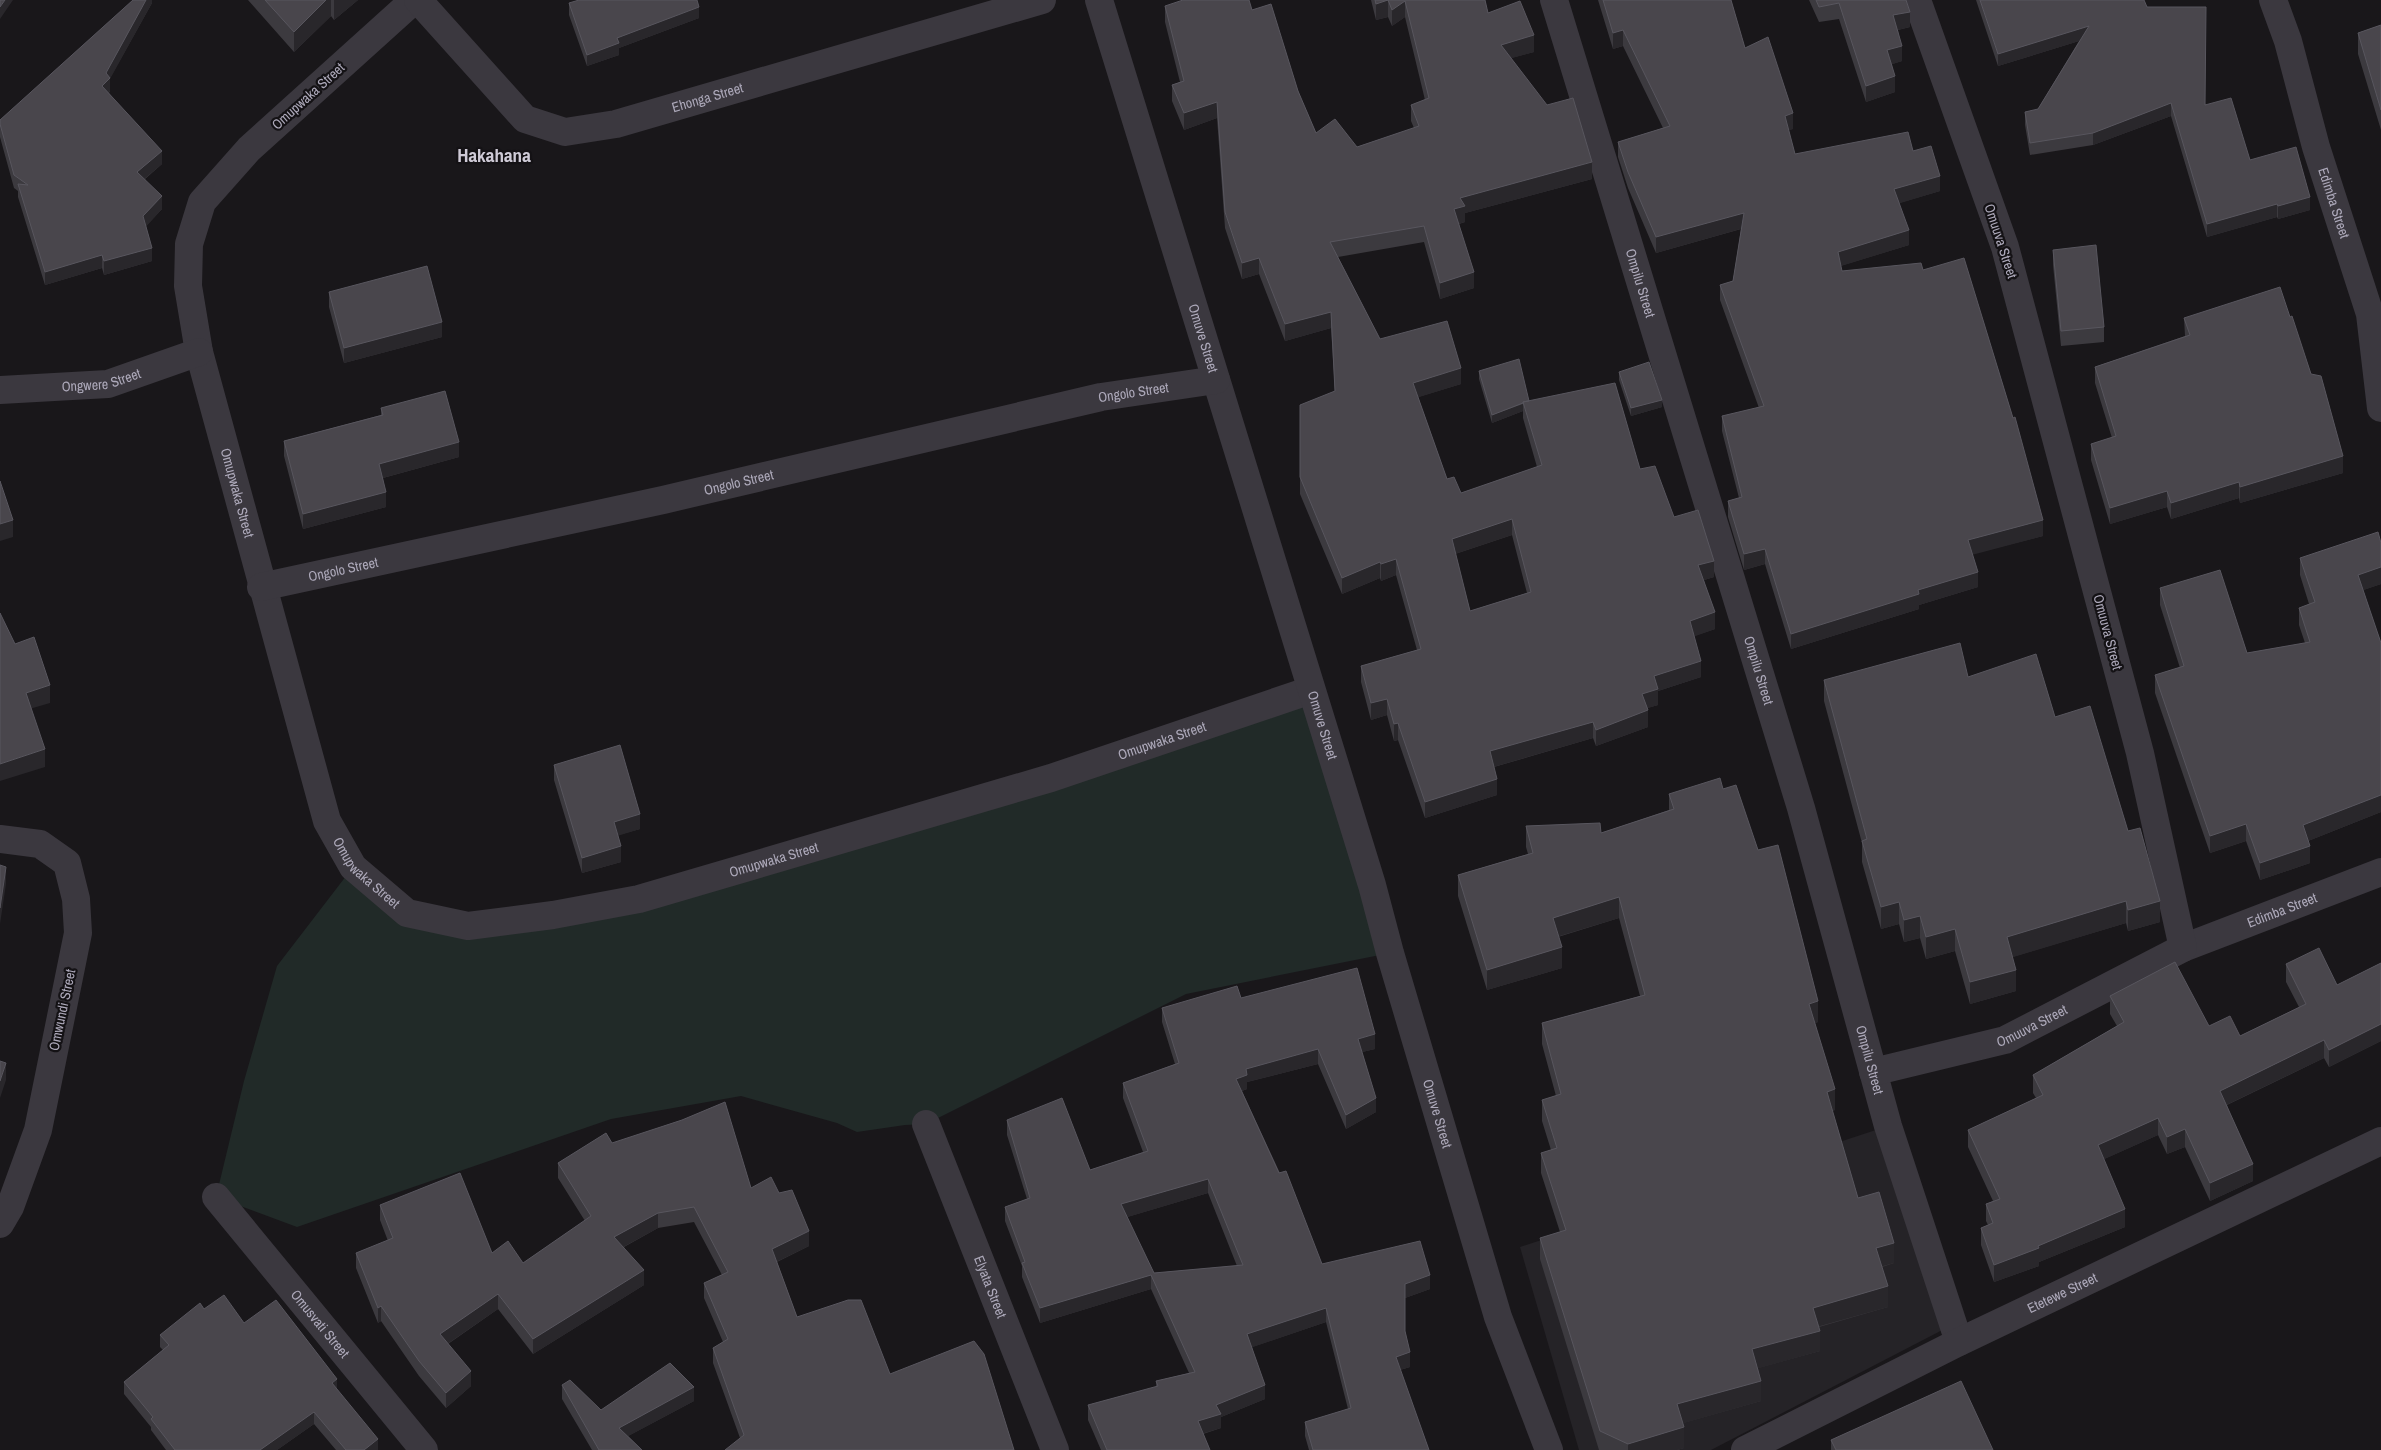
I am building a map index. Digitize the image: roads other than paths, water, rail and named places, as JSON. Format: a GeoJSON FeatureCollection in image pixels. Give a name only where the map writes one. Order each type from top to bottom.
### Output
{"type":"FeatureCollection","features":[{"type":"Feature","properties":{"kind":"street","name":"Omupwaka Street"},"geometry":{"type":"LineString","coordinates":[[414,0],[249,149],[202,202],[189,244],[188,286],[199,352],[261,587],[327,821],[337,842],[354,867],[407,913],[468,926],[553,915],[638,898],[1050,778],[1311,690]]}},
{"type":"Feature","properties":{"kind":"street","name":"Ehonga Street"},"geometry":{"type":"LineString","coordinates":[[418,0],[525,119],[565,132],[616,124],[1042,0]]}},
{"type":"Feature","properties":{"kind":"street","name":"Omuve Street"},"geometry":{"type":"LineString","coordinates":[[1099,0],[1372,885],[1390,953],[1498,1316],[1549,1450]]}},
{"type":"Feature","properties":{"kind":"street","name":"Ompilu Street"},"geometry":{"type":"LineString","coordinates":[[1554,0],[1801,808],[1888,1126],[1959,1342]]}},
{"type":"Feature","properties":{"kind":"street","name":"Omuuva Street"},"geometry":{"type":"LineString","coordinates":[[1873,1072],[2005,1040],[2183,948],[2140,753],[2005,247],[1917,0]]}},
{"type":"Feature","properties":{"kind":"street","name":"Edimba Street"},"geometry":{"type":"LineString","coordinates":[[2273,0],[2288,41],[2316,146],[2370,314],[2381,408]]}},
{"type":"Feature","properties":{"kind":"street","name":"Ongwere Street"},"geometry":{"type":"LineString","coordinates":[[0,390],[108,384],[199,352]]}},
{"type":"Feature","properties":{"kind":"street","name":"Ongolo Street"},"geometry":{"type":"LineString","coordinates":[[261,587],[663,500],[1101,397],[1216,380]]}},
{"type":"Feature","properties":{"kind":"street","name":"Omwundi Street"},"geometry":{"type":"LineString","coordinates":[[0,839],[40,844],[67,863],[76,899],[78,933],[38,1130],[10,1206],[0,1224]]}},
{"type":"Feature","properties":{"kind":"street","name":"Edimba Street"},"geometry":{"type":"LineString","coordinates":[[2183,948],[2381,872]]}},
{"type":"Feature","properties":{"kind":"street","name":"Elyata Street"},"geometry":{"type":"LineString","coordinates":[[926,1124],[1055,1450]]}},
{"type":"Feature","properties":{"kind":"street","name":"Etetewe Street"},"geometry":{"type":"LineString","coordinates":[[1745,1450],[1959,1342],[2381,1141]]}},
{"type":"Feature","properties":{"kind":"street","name":"Omusvati Street"},"geometry":{"type":"LineString","coordinates":[[216,1197],[424,1450]]}},
{"type":"Feature","properties":{"kind":"district","name":"Hakahana"},"geometry":{"type":"Point","coordinates":[494,155]}}]}
